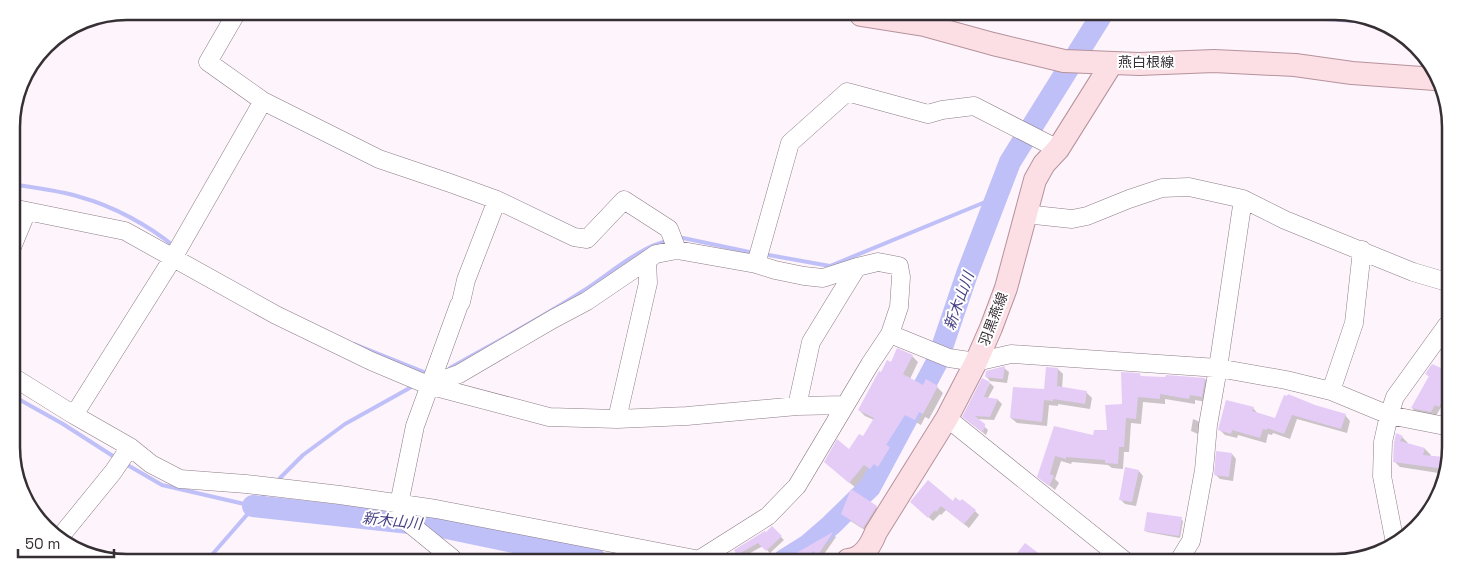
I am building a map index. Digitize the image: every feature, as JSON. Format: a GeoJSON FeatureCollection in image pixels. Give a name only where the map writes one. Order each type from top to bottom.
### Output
{"type":"FeatureCollection","features":[{"type":"Feature","properties":{"kind":"main road","name":"燕白根線"},"geometry":{"type":"LineString","coordinates":[[892,20],[924,25],[1064,61],[1139,64],[1214,61],[1286,65],[1352,73],[1430,79]]}},
{"type":"Feature","properties":{"kind":"main road","name":"羽黒燕線"},"geometry":{"type":"LineString","coordinates":[[862,554],[871,545],[876,532],[947,418],[992,328],[1006,288],[1035,180],[1044,164],[1058,149],[1112,63]]}},
{"type":"Feature","properties":{"kind":"street"},"geometry":{"type":"LineString","coordinates":[[232,20],[208,62],[263,100],[379,160],[497,200],[574,237],[587,238],[624,200],[669,229],[677,250]]}},
{"type":"Feature","properties":{"kind":"street"},"geometry":{"type":"LineString","coordinates":[[756,264],[790,143],[847,92],[928,114],[942,110],[974,106],[1058,149]]}},
{"type":"Feature","properties":{"kind":"street"},"geometry":{"type":"LineString","coordinates":[[74,415],[173,258],[263,100]]}},
{"type":"Feature","properties":{"kind":"street"},"geometry":{"type":"LineString","coordinates":[[1026,214],[1072,219],[1087,216],[1162,188],[1188,187],[1243,199],[1285,220],[1413,272],[1442,281]]}},
{"type":"Feature","properties":{"kind":"street"},"geometry":{"type":"LineString","coordinates":[[1183,554],[1191,541],[1243,199]]}},
{"type":"Feature","properties":{"kind":"street"},"geometry":{"type":"LineString","coordinates":[[447,554],[399,516],[399,504],[415,426],[428,385],[461,302],[466,280],[497,200]]}},
{"type":"Feature","properties":{"kind":"street"},"geometry":{"type":"LineString","coordinates":[[20,209],[125,231],[276,316],[371,361],[428,385],[549,417],[617,419],[686,416],[797,406],[845,405]]}},
{"type":"Feature","properties":{"kind":"street"},"geometry":{"type":"LineString","coordinates":[[428,385],[459,374],[553,318],[587,301],[656,254],[677,250],[824,278],[878,262],[899,266],[899,307],[890,334],[801,480],[786,499],[768,516],[709,554]]}},
{"type":"Feature","properties":{"kind":"street"},"geometry":{"type":"LineString","coordinates":[[1331,391],[1354,323],[1362,250]]}},
{"type":"Feature","properties":{"kind":"street"},"geometry":{"type":"LineString","coordinates":[[617,419],[648,283],[647,260]]}},
{"type":"Feature","properties":{"kind":"street"},"geometry":{"type":"LineString","coordinates":[[797,406],[811,342],[857,267]]}},
{"type":"Feature","properties":{"kind":"street"},"geometry":{"type":"LineString","coordinates":[[1394,537],[1382,476],[1383,442],[1389,415],[1395,397],[1442,332]]}},
{"type":"Feature","properties":{"kind":"street"},"geometry":{"type":"LineString","coordinates":[[890,334],[949,358],[976,362],[1011,354],[1218,368],[1286,380],[1331,391],[1389,415],[1442,426]]}},
{"type":"Feature","properties":{"kind":"street"},"geometry":{"type":"LineString","coordinates":[[20,381],[130,447],[151,464],[180,479],[246,484],[340,495],[436,509],[650,554]]}},
{"type":"Feature","properties":{"kind":"street"},"geometry":{"type":"LineString","coordinates":[[947,418],[1115,554]]}},
{"type":"Feature","properties":{"kind":"street"},"geometry":{"type":"LineString","coordinates":[[63,533],[114,472],[130,447]]}},
{"type":"Feature","properties":{"kind":"water"},"geometry":{"type":"Polygon","coordinates":[[[1310,20],[1335,20],[1361,24],[1310,20]]]}},
{"type":"Feature","properties":{"kind":"building"},"geometry":{"type":"Polygon","coordinates":[[[897,348],[913,355],[903,374],[923,385],[926,379],[938,386],[923,414],[919,412],[915,420],[905,415],[886,445],[890,447],[878,467],[874,464],[870,469],[864,465],[849,483],[824,462],[837,439],[849,449],[859,434],[863,436],[874,418],[858,410],[879,371],[881,372],[887,360],[891,362],[897,348]]]}},
{"type":"Feature","properties":{"kind":"building"},"geometry":{"type":"Polygon","coordinates":[[[1432,364],[1442,368],[1442,402],[1439,407],[1435,405],[1431,412],[1411,408],[1429,376],[1425,374],[1432,364]]]}},
{"type":"Feature","properties":{"kind":"building"},"geometry":{"type":"Polygon","coordinates":[[[1005,366],[1003,379],[985,377],[986,371],[1005,366]]]}},
{"type":"Feature","properties":{"kind":"building"},"geometry":{"type":"Polygon","coordinates":[[[1046,367],[1058,368],[1057,386],[1087,391],[1085,404],[1053,399],[1053,401],[1044,400],[1042,422],[1010,418],[1013,387],[1044,389],[1046,367]]]}},
{"type":"Feature","properties":{"kind":"building"},"geometry":{"type":"Polygon","coordinates":[[[1121,372],[1140,373],[1140,376],[1165,377],[1166,375],[1205,378],[1202,397],[1190,395],[1189,399],[1160,394],[1160,399],[1138,397],[1136,419],[1126,418],[1124,447],[1119,447],[1118,464],[1105,463],[1105,460],[1066,457],[1066,459],[1055,456],[1050,474],[1054,476],[1049,486],[1037,477],[1054,426],[1093,435],[1094,430],[1107,430],[1105,405],[1122,404],[1121,372]]]}},
{"type":"Feature","properties":{"kind":"building"},"geometry":{"type":"Polygon","coordinates":[[[982,378],[990,382],[984,397],[998,399],[990,417],[975,416],[985,424],[982,432],[962,417],[982,378]]]}},
{"type":"Feature","properties":{"kind":"building"},"geometry":{"type":"Polygon","coordinates":[[[1288,394],[1315,405],[1346,414],[1341,429],[1292,415],[1284,434],[1267,428],[1267,430],[1263,429],[1260,438],[1232,430],[1231,434],[1218,430],[1226,400],[1254,407],[1252,411],[1275,418],[1284,395],[1287,396],[1288,394]]]}},
{"type":"Feature","properties":{"kind":"building"},"geometry":{"type":"Polygon","coordinates":[[[1396,433],[1403,436],[1400,441],[1425,448],[1423,455],[1441,457],[1439,468],[1393,462],[1396,433]]]}},
{"type":"Feature","properties":{"kind":"building"},"geometry":{"type":"Polygon","coordinates":[[[1216,451],[1232,453],[1229,477],[1214,475],[1216,451]]]}},
{"type":"Feature","properties":{"kind":"building"},"geometry":{"type":"Polygon","coordinates":[[[1125,467],[1139,470],[1132,502],[1119,500],[1125,467]]]}},
{"type":"Feature","properties":{"kind":"building"},"geometry":{"type":"Polygon","coordinates":[[[928,480],[953,501],[955,497],[960,501],[962,499],[976,510],[964,524],[941,506],[928,518],[910,502],[928,480]]]}},
{"type":"Feature","properties":{"kind":"building"},"geometry":{"type":"Polygon","coordinates":[[[851,489],[877,506],[863,528],[841,514],[851,489]]]}},
{"type":"Feature","properties":{"kind":"building"},"geometry":{"type":"Polygon","coordinates":[[[1147,512],[1182,517],[1179,536],[1144,531],[1147,512]]]}},
{"type":"Feature","properties":{"kind":"building"},"geometry":{"type":"Polygon","coordinates":[[[772,526],[782,536],[766,551],[758,543],[736,554],[734,550],[766,532],[772,526]]]}},
{"type":"Feature","properties":{"kind":"building"},"geometry":{"type":"Polygon","coordinates":[[[833,532],[819,554],[813,551],[811,554],[794,554],[833,532]]]}},
{"type":"Feature","properties":{"kind":"building"},"geometry":{"type":"Polygon","coordinates":[[[1025,543],[1040,554],[1016,554],[1025,543]]]}},
{"type":"Feature","properties":{"kind":"waterway","name":"新木山川"},"geometry":{"type":"LineString","coordinates":[[794,554],[808,545],[831,525],[870,487],[937,362],[967,274],[1010,162],[1099,20]]}},
{"type":"Feature","properties":{"kind":"waterway"},"geometry":{"type":"LineString","coordinates":[[20,185],[63,193],[105,206],[142,224],[175,247]]}},
{"type":"Feature","properties":{"kind":"waterway"},"geometry":{"type":"LineString","coordinates":[[763,254],[830,266],[995,198]]}},
{"type":"Feature","properties":{"kind":"waterway"},"geometry":{"type":"LineString","coordinates":[[677,240],[683,238],[754,253]]}},
{"type":"Feature","properties":{"kind":"waterway"},"geometry":{"type":"LineString","coordinates":[[450,368],[567,301],[635,255],[657,244],[668,241]]}},
{"type":"Feature","properties":{"kind":"waterway"},"geometry":{"type":"LineString","coordinates":[[354,344],[429,374]]}},
{"type":"Feature","properties":{"kind":"waterway"},"geometry":{"type":"LineString","coordinates":[[276,482],[303,455],[345,424],[415,385]]}},
{"type":"Feature","properties":{"kind":"waterway"},"geometry":{"type":"LineString","coordinates":[[20,400],[63,424],[116,458]]}},
{"type":"Feature","properties":{"kind":"waterway"},"geometry":{"type":"LineString","coordinates":[[124,463],[162,485],[253,506]]}},
{"type":"Feature","properties":{"kind":"waterway","name":"新木山川"},"geometry":{"type":"LineString","coordinates":[[213,554],[266,493]]}},
{"type":"Feature","properties":{"kind":"waterway","name":"新木山川"},"geometry":{"type":"LineString","coordinates":[[253,506],[437,526],[571,554]]}}]}
